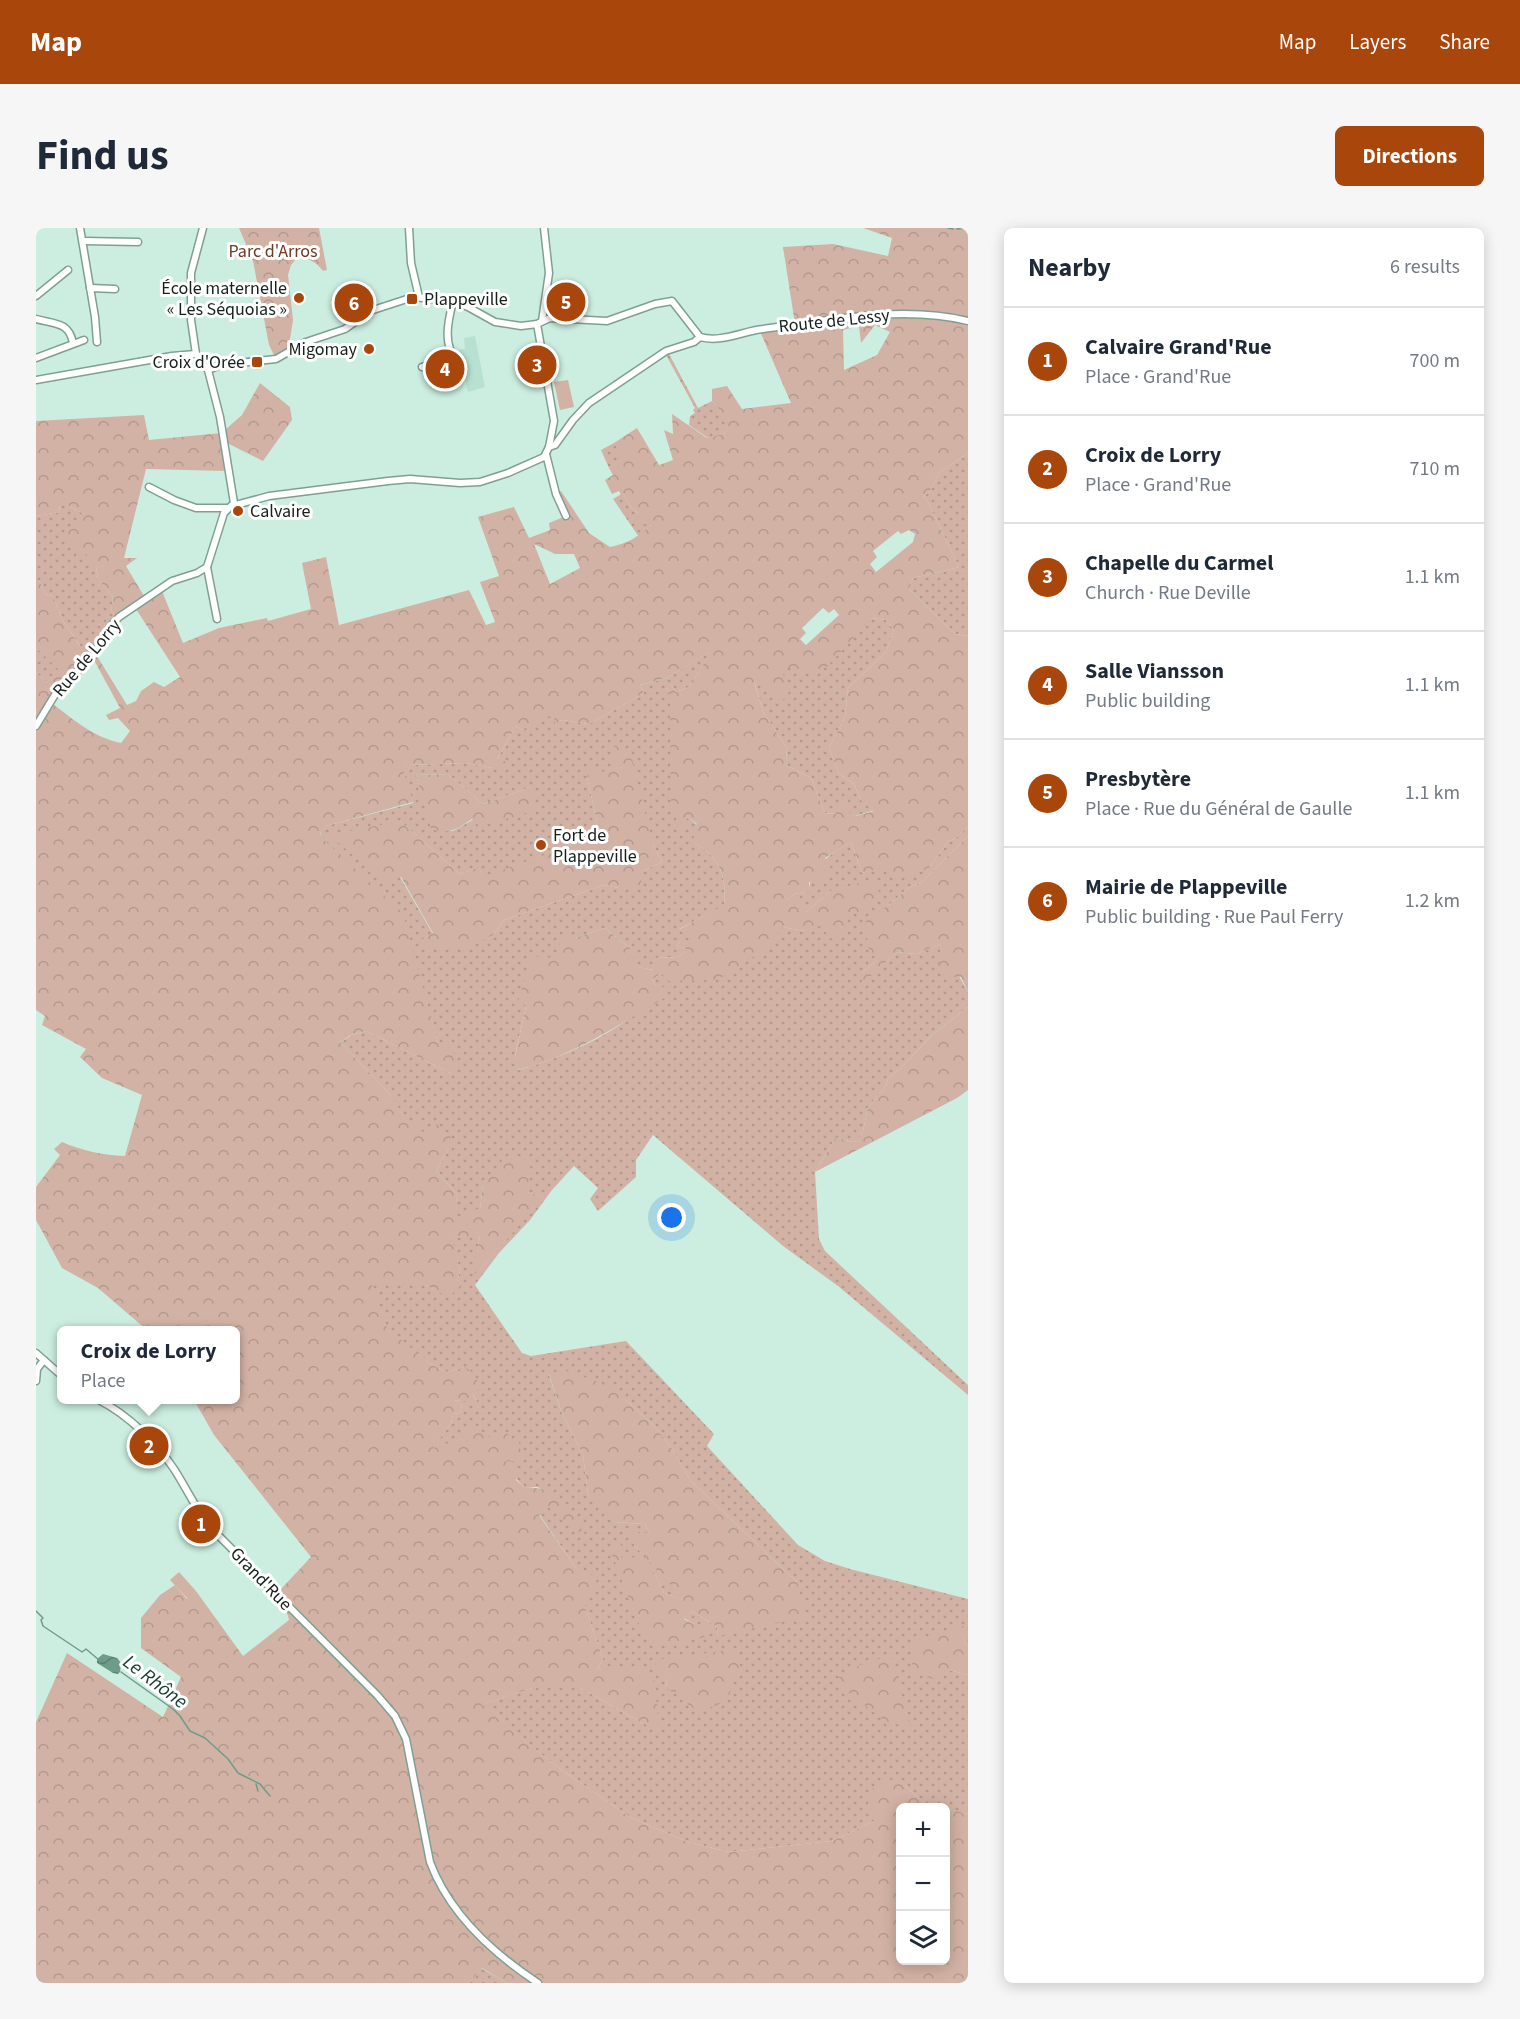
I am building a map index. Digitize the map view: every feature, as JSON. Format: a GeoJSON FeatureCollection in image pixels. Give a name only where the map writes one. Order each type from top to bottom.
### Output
{"type":"FeatureCollection","features":[{"type":"Feature","properties":{"kind":"street"},"geometry":{"type":"LineString","coordinates":[[80,228],[84,241],[97,342]]}},
{"type":"Feature","properties":{"kind":"street"},"geometry":{"type":"LineString","coordinates":[[203,228],[190,286],[190,313],[199,357],[208,370],[220,417],[235,498],[221,520],[207,567],[218,619]]}},
{"type":"Feature","properties":{"kind":"street"},"geometry":{"type":"LineString","coordinates":[[409,228],[411,263],[419,297]]}},
{"type":"Feature","properties":{"kind":"street"},"geometry":{"type":"LineString","coordinates":[[544,228],[549,273],[540,323],[555,421],[548,451],[556,494],[566,516]]}},
{"type":"Feature","properties":{"kind":"street"},"geometry":{"type":"LineString","coordinates":[[84,241],[138,242]]}},
{"type":"Feature","properties":{"kind":"street"},"geometry":{"type":"LineString","coordinates":[[36,296],[68,270]]}},
{"type":"Feature","properties":{"kind":"street"},"geometry":{"type":"LineString","coordinates":[[90,288],[115,289]]}},
{"type":"Feature","properties":{"kind":"street"},"geometry":{"type":"LineString","coordinates":[[149,487],[196,508],[230,507],[269,496],[395,480],[480,482],[542,458],[582,410],[599,396],[666,351],[694,342],[700,337],[672,302],[655,304],[607,321],[550,318],[540,323],[521,326],[495,322],[468,306],[453,301],[419,297],[398,301],[370,311],[345,329],[306,342],[276,359],[219,365],[208,370]]}},
{"type":"Feature","properties":{"kind":"street"},"geometry":{"type":"LineString","coordinates":[[422,367],[456,359],[447,340],[453,301]]}},
{"type":"Feature","properties":{"kind":"street","name":"Route de Lessy"},"geometry":{"type":"LineString","coordinates":[[700,337],[708,339],[777,327],[879,315],[936,315],[968,321]]}},
{"type":"Feature","properties":{"kind":"street"},"geometry":{"type":"LineString","coordinates":[[36,320],[67,328],[71,333],[73,343]]}},
{"type":"Feature","properties":{"kind":"street"},"geometry":{"type":"LineString","coordinates":[[36,358],[84,340]]}},
{"type":"Feature","properties":{"kind":"street"},"geometry":{"type":"LineString","coordinates":[[36,380],[172,356],[199,357]]}},
{"type":"Feature","properties":{"kind":"street","name":"Rue de Lorry"},"geometry":{"type":"LineString","coordinates":[[36,726],[56,693],[94,655],[119,617],[172,581],[197,573],[207,567]]}},
{"type":"Feature","properties":{"kind":"street"},"geometry":{"type":"LineString","coordinates":[[36,1353],[57,1372]]}},
{"type":"Feature","properties":{"kind":"street"},"geometry":{"type":"LineString","coordinates":[[36,1381],[38,1369],[44,1360]]}},
{"type":"Feature","properties":{"kind":"street","name":"Grand'Rue"},"geometry":{"type":"LineString","coordinates":[[106,1404],[118,1411],[160,1451],[211,1528],[386,1704],[401,1727],[410,1758],[430,1862],[439,1883],[479,1935],[538,1983]]}},
{"type":"Feature","properties":{"kind":"shaded area"},"geometry":{"type":"Polygon","coordinates":[[[475,336],[485,387],[468,392],[459,350],[465,349],[464,338],[475,336]]]}},
{"type":"Feature","properties":{"kind":"green space","name":"Parc d'Arros"},"geometry":{"type":"Polygon","coordinates":[[[239,228],[319,228],[327,270],[323,271],[314,262],[305,259],[297,258],[291,265],[288,275],[293,320],[288,352],[276,359],[269,345],[253,261],[239,228]]]}},
{"type":"Feature","properties":{"kind":"green space"},"geometry":{"type":"Polygon","coordinates":[[[863,228],[968,228],[968,453],[939,473],[930,491],[923,497],[926,498],[959,567],[913,578],[909,589],[955,634],[968,636],[968,826],[948,842],[929,868],[910,876],[888,875],[883,867],[862,873],[851,842],[825,858],[831,868],[818,883],[809,882],[809,891],[794,894],[787,900],[796,899],[806,912],[832,890],[873,880],[883,899],[848,917],[845,935],[832,939],[818,925],[805,931],[781,927],[774,944],[717,980],[668,981],[661,973],[652,980],[656,985],[667,988],[666,997],[576,1049],[517,1070],[515,1057],[526,1006],[518,1001],[532,956],[555,958],[564,934],[575,938],[605,928],[631,949],[639,967],[653,970],[655,958],[678,957],[688,950],[677,946],[680,941],[693,941],[693,934],[678,930],[724,905],[724,885],[720,869],[716,861],[695,843],[692,829],[697,824],[688,817],[681,829],[671,807],[670,694],[666,683],[670,684],[676,692],[689,687],[712,651],[667,678],[640,685],[644,693],[589,724],[562,720],[555,725],[554,716],[543,717],[522,730],[516,726],[497,759],[508,762],[507,767],[492,768],[466,763],[408,765],[403,770],[413,802],[326,826],[320,832],[322,838],[403,913],[438,1043],[451,1047],[461,1067],[452,1074],[366,1031],[351,1035],[340,1042],[388,1092],[410,1125],[418,1119],[422,1132],[438,1124],[451,1137],[449,1148],[436,1171],[457,1194],[455,1219],[468,1210],[480,1209],[483,1185],[489,1176],[496,1177],[503,1157],[531,1161],[527,1192],[544,1197],[481,1269],[473,1275],[480,1236],[452,1237],[460,1271],[457,1282],[462,1286],[448,1297],[425,1285],[372,1285],[387,1328],[429,1363],[446,1372],[465,1367],[473,1373],[481,1387],[473,1394],[477,1403],[453,1400],[462,1405],[460,1413],[453,1414],[451,1423],[433,1448],[464,1438],[465,1428],[476,1425],[487,1437],[504,1432],[519,1441],[522,1462],[506,1461],[518,1474],[516,1480],[524,1487],[548,1491],[564,1502],[570,1510],[588,1539],[548,1507],[539,1515],[576,1568],[598,1577],[585,1607],[603,1659],[598,1668],[602,1670],[644,1669],[655,1682],[659,1729],[642,1723],[581,1688],[532,1688],[481,1705],[556,1766],[630,1817],[688,1842],[729,1852],[832,1841],[876,1820],[867,1799],[874,1786],[889,1779],[904,1785],[925,1803],[896,1803],[896,1965],[950,1965],[950,1809],[968,1814],[968,1983],[507,1983],[482,1968],[469,1983],[36,1983],[36,1722],[67,1653],[163,1717],[181,1677],[141,1648],[141,1618],[160,1595],[175,1585],[187,1599],[196,1591],[243,1656],[289,1620],[281,1589],[311,1557],[214,1435],[196,1404],[240,1404],[240,1326],[142,1326],[98,1288],[62,1268],[36,1220],[36,1187],[60,1155],[54,1149],[62,1142],[93,1152],[125,1156],[142,1095],[102,1078],[80,1057],[86,1049],[42,1025],[45,1016],[36,1010],[36,673],[47,682],[58,669],[36,648],[36,580],[39,580],[45,594],[53,596],[63,621],[80,646],[90,645],[88,650],[92,654],[61,684],[53,704],[93,732],[121,743],[130,731],[118,718],[109,720],[106,715],[120,708],[94,660],[97,656],[127,705],[136,701],[141,691],[154,682],[164,687],[180,677],[136,609],[162,591],[183,643],[219,628],[267,618],[268,621],[311,609],[302,563],[326,557],[339,625],[469,590],[486,625],[495,622],[480,582],[499,576],[478,517],[514,507],[529,538],[550,530],[549,523],[566,516],[558,492],[561,491],[589,533],[610,547],[637,537],[651,525],[638,523],[638,513],[631,507],[623,493],[621,495],[619,491],[612,494],[605,480],[613,475],[609,468],[623,459],[614,443],[637,428],[659,465],[673,460],[664,430],[673,434],[672,414],[707,438],[726,433],[729,420],[712,401],[712,389],[727,386],[742,409],[791,403],[759,329],[795,324],[783,247],[833,244],[888,256],[892,238],[863,228]],[[875,325],[861,343],[859,326],[843,330],[844,370],[877,355],[890,332],[875,325]],[[909,530],[901,534],[898,531],[873,551],[877,557],[870,564],[876,572],[913,542],[915,534],[909,530]],[[534,544],[550,584],[580,568],[574,554],[555,554],[534,544]],[[823,608],[802,628],[806,633],[800,639],[806,645],[839,615],[834,609],[829,613],[823,608]],[[871,618],[827,667],[801,673],[780,664],[789,692],[782,701],[754,681],[763,712],[787,748],[786,765],[811,778],[825,813],[836,814],[841,797],[846,799],[850,814],[856,816],[874,811],[861,800],[854,784],[839,774],[829,748],[845,717],[848,688],[886,652],[894,630],[886,620],[871,618]]]}},
{"type":"Feature","properties":{"kind":"green space"},"geometry":{"type":"Polygon","coordinates":[[[669,354],[698,408],[712,401],[730,420],[726,433],[708,438],[689,425],[690,416],[695,413],[693,410],[695,408],[666,355],[669,354]]]}},
{"type":"Feature","properties":{"kind":"green space"},"geometry":{"type":"Polygon","coordinates":[[[568,380],[574,407],[560,410],[554,382],[568,380]]]}},
{"type":"Feature","properties":{"kind":"green space"},"geometry":{"type":"Polygon","coordinates":[[[260,383],[290,407],[292,420],[263,461],[227,443],[225,430],[242,415],[260,383]]]}},
{"type":"Feature","properties":{"kind":"green space"},"geometry":{"type":"Polygon","coordinates":[[[144,415],[149,440],[221,433],[227,471],[146,469],[124,558],[137,558],[126,566],[144,596],[116,615],[111,612],[113,597],[98,579],[96,567],[85,563],[87,554],[77,555],[66,542],[67,530],[84,514],[67,505],[59,505],[60,512],[36,516],[36,421],[144,415]]]}},
{"type":"Feature","properties":{"kind":"green space"},"geometry":{"type":"Polygon","coordinates":[[[614,443],[624,459],[609,468],[601,450],[614,443]]]}},
{"type":"Feature","properties":{"kind":"green space"},"geometry":{"type":"Polygon","coordinates":[[[968,453],[968,636],[955,634],[909,589],[913,578],[959,567],[926,498],[923,497],[930,491],[939,473],[968,453]]]}},
{"type":"Feature","properties":{"kind":"green space"},"geometry":{"type":"Polygon","coordinates":[[[623,493],[631,507],[651,525],[639,537],[613,499],[623,493]]]}},
{"type":"Feature","properties":{"kind":"green space"},"geometry":{"type":"Polygon","coordinates":[[[59,505],[67,505],[84,514],[87,554],[96,567],[98,579],[113,597],[111,612],[116,615],[92,654],[88,650],[90,645],[81,647],[63,621],[53,596],[45,594],[39,580],[36,580],[36,516],[60,512],[59,505]]]}},
{"type":"Feature","properties":{"kind":"green space"},"geometry":{"type":"Polygon","coordinates":[[[871,618],[886,620],[894,630],[886,652],[848,688],[845,717],[829,748],[839,774],[854,784],[861,800],[875,810],[855,816],[849,814],[846,799],[836,814],[825,813],[811,778],[786,765],[787,748],[763,712],[754,680],[779,664],[871,618]]]}},
{"type":"Feature","properties":{"kind":"green space"},"geometry":{"type":"Polygon","coordinates":[[[36,648],[59,668],[47,682],[36,673],[36,648]]]}},
{"type":"Feature","properties":{"kind":"green space"},"geometry":{"type":"Polygon","coordinates":[[[713,650],[689,687],[676,692],[670,684],[666,688],[670,694],[681,828],[688,817],[697,825],[695,843],[716,861],[723,877],[724,906],[679,929],[694,934],[693,942],[680,941],[677,946],[688,950],[678,957],[655,958],[654,970],[638,967],[631,949],[605,928],[575,938],[555,958],[526,1006],[515,1056],[518,1070],[576,1049],[619,1026],[635,1014],[656,985],[652,980],[661,973],[781,927],[805,931],[832,890],[806,912],[787,900],[794,894],[809,891],[813,874],[823,861],[851,842],[862,873],[883,866],[929,868],[948,842],[968,826],[968,836],[921,883],[909,887],[889,905],[873,930],[877,960],[862,973],[862,983],[897,952],[916,954],[941,944],[968,992],[968,1007],[932,1035],[888,1079],[886,1086],[868,1107],[859,1141],[852,1142],[836,1137],[815,1172],[819,1239],[825,1251],[968,1385],[968,1395],[838,1286],[783,1246],[653,1135],[636,1160],[636,1177],[598,1211],[590,1199],[598,1188],[574,1166],[552,1190],[530,1220],[499,1253],[475,1285],[522,1353],[531,1356],[626,1341],[714,1434],[707,1446],[798,1545],[825,1561],[850,1569],[968,1599],[968,1646],[964,1643],[965,1625],[949,1670],[968,1675],[968,1814],[950,1809],[950,1803],[925,1803],[904,1785],[876,1820],[832,1841],[729,1852],[688,1842],[630,1817],[556,1766],[480,1705],[532,1688],[581,1688],[642,1723],[659,1728],[598,1668],[603,1659],[585,1607],[576,1568],[539,1514],[548,1506],[586,1537],[538,1487],[524,1487],[487,1438],[465,1438],[432,1449],[451,1423],[453,1414],[460,1413],[462,1405],[451,1400],[477,1402],[465,1367],[446,1372],[429,1363],[387,1329],[371,1285],[425,1285],[435,1290],[457,1282],[460,1271],[451,1237],[480,1235],[474,1274],[481,1269],[543,1197],[496,1177],[483,1185],[480,1209],[454,1220],[457,1194],[436,1171],[449,1148],[410,1126],[388,1092],[340,1042],[366,1031],[452,1074],[438,1043],[423,991],[322,838],[320,831],[326,826],[413,803],[402,770],[408,765],[466,763],[492,768],[516,726],[522,730],[543,716],[555,716],[555,725],[562,720],[589,724],[644,693],[640,685],[667,678],[713,650]],[[623,767],[587,777],[597,822],[586,840],[483,878],[479,867],[460,874],[400,821],[400,877],[433,934],[493,935],[504,920],[604,885],[619,888],[643,871],[662,862],[653,845],[623,767]],[[448,774],[416,775],[432,829],[453,831],[531,787],[483,804],[448,774]],[[549,1375],[561,1411],[583,1455],[588,1494],[614,1522],[645,1524],[650,1533],[634,1545],[686,1601],[664,1593],[653,1570],[619,1561],[610,1547],[641,1628],[694,1624],[684,1618],[692,1611],[717,1627],[718,1636],[797,1582],[690,1480],[671,1447],[653,1425],[626,1400],[549,1375]],[[666,1677],[667,1688],[727,1701],[666,1677]]]}},
{"type":"Feature","properties":{"kind":"green space"},"geometry":{"type":"Polygon","coordinates":[[[616,746],[631,755],[653,845],[662,862],[643,871],[640,888],[604,885],[504,920],[493,935],[465,948],[423,946],[421,940],[433,933],[401,877],[386,883],[329,835],[400,821],[460,874],[479,867],[483,877],[586,840],[597,822],[587,777],[591,764],[602,772],[622,767],[611,761],[611,749],[616,746]]]}},
{"type":"Feature","properties":{"kind":"green space"},"geometry":{"type":"Polygon","coordinates":[[[448,774],[483,804],[531,787],[537,807],[522,815],[479,826],[472,819],[453,830],[431,829],[416,775],[448,774]]]}},
{"type":"Feature","properties":{"kind":"green space"},"geometry":{"type":"Polygon","coordinates":[[[968,836],[968,992],[961,977],[951,977],[938,969],[941,944],[916,954],[897,952],[862,984],[862,973],[877,960],[868,947],[867,937],[873,930],[864,928],[866,921],[909,887],[921,883],[968,836]]]}},
{"type":"Feature","properties":{"kind":"green space"},"geometry":{"type":"Polygon","coordinates":[[[968,1007],[968,1090],[957,1098],[815,1172],[836,1137],[852,1142],[859,1141],[868,1107],[886,1086],[888,1079],[932,1035],[968,1007]]]}},
{"type":"Feature","properties":{"kind":"green space"},"geometry":{"type":"Polygon","coordinates":[[[564,1370],[604,1384],[626,1400],[653,1425],[671,1447],[690,1480],[797,1582],[806,1617],[718,1636],[717,1627],[692,1611],[684,1619],[694,1624],[713,1628],[704,1637],[669,1646],[656,1642],[641,1629],[609,1547],[617,1541],[625,1549],[620,1561],[631,1556],[653,1570],[664,1593],[684,1600],[634,1545],[629,1531],[650,1533],[645,1524],[614,1522],[600,1511],[588,1494],[583,1455],[561,1411],[549,1374],[564,1370]]]}},
{"type":"Feature","properties":{"kind":"green space"},"geometry":{"type":"Polygon","coordinates":[[[179,1572],[196,1591],[188,1599],[170,1580],[179,1572]]]}},
{"type":"Feature","properties":{"kind":"green space"},"geometry":{"type":"Polygon","coordinates":[[[966,1625],[964,1643],[968,1646],[968,1675],[949,1670],[933,1679],[913,1672],[911,1643],[966,1625]]]}},
{"type":"Feature","properties":{"kind":"green space"},"geometry":{"type":"Polygon","coordinates":[[[736,1649],[742,1659],[727,1701],[699,1712],[686,1703],[680,1689],[673,1693],[667,1688],[666,1677],[656,1668],[655,1660],[736,1649]]]}},
{"type":"Feature","properties":{"kind":"green space"},"geometry":{"type":"Polygon","coordinates":[[[891,1655],[911,1728],[885,1721],[850,1694],[836,1679],[862,1664],[891,1655]]]}},
{"type":"Feature","properties":{"kind":"green space"},"geometry":{"type":"Polygon","coordinates":[[[481,1968],[507,1983],[469,1983],[481,1968]]]}},
{"type":"Feature","properties":{"kind":"water"},"geometry":{"type":"Polygon","coordinates":[[[103,1654],[117,1658],[121,1663],[118,1674],[97,1663],[97,1659],[103,1654]]]}},
{"type":"Feature","properties":{"kind":"waterway"},"geometry":{"type":"LineString","coordinates":[[948,228],[953,229]]}},
{"type":"Feature","properties":{"kind":"waterway"},"geometry":{"type":"LineString","coordinates":[[957,229],[967,228]]}},
{"type":"Feature","properties":{"kind":"waterway","name":"Le Rhône"},"geometry":{"type":"LineString","coordinates":[[36,1611],[43,1618],[41,1620],[43,1626],[82,1652],[86,1649],[99,1660]]}},
{"type":"Feature","properties":{"kind":"waterway","name":"Le Rhône"},"geometry":{"type":"LineString","coordinates":[[121,1672],[173,1709],[190,1731],[205,1738],[228,1759],[238,1773],[260,1784],[270,1796]]}},
{"type":"Feature","properties":{"kind":"waterway","name":"Le Rhône"},"geometry":{"type":"LineString","coordinates":[[256,1784],[258,1791]]}},
{"type":"Feature","properties":{"kind":"place","name":"École maternelle « Les Séquoias »"},"geometry":{"type":"Point","coordinates":[299,298]}},
{"type":"Feature","properties":{"kind":"place","name":"Plappeville"},"geometry":{"type":"Point","coordinates":[412,299]}},
{"type":"Feature","properties":{"kind":"place","name":"Presbytère"},"geometry":{"type":"Point","coordinates":[566,302]}},
{"type":"Feature","properties":{"kind":"place","name":"Mairie de Plappeville"},"geometry":{"type":"Point","coordinates":[354,303]}},
{"type":"Feature","properties":{"kind":"place","name":"Migomay"},"geometry":{"type":"Point","coordinates":[369,349]}},
{"type":"Feature","properties":{"kind":"place","name":"Croix d'Orée"},"geometry":{"type":"Point","coordinates":[257,362]}},
{"type":"Feature","properties":{"kind":"place","name":"Chapelle du Carmel"},"geometry":{"type":"Point","coordinates":[537,365]}},
{"type":"Feature","properties":{"kind":"place","name":"Salle Viansson"},"geometry":{"type":"Point","coordinates":[445,369]}},
{"type":"Feature","properties":{"kind":"place","name":"Calvaire"},"geometry":{"type":"Point","coordinates":[238,511]}},
{"type":"Feature","properties":{"kind":"place","name":"Fort de Plappeville"},"geometry":{"type":"Point","coordinates":[541,845]}},
{"type":"Feature","properties":{"kind":"place","name":"Croix de Lorry"},"geometry":{"type":"Point","coordinates":[149,1446]}},
{"type":"Feature","properties":{"kind":"place","name":"Calvaire Grand'Rue"},"geometry":{"type":"Point","coordinates":[201,1524]}}]}
